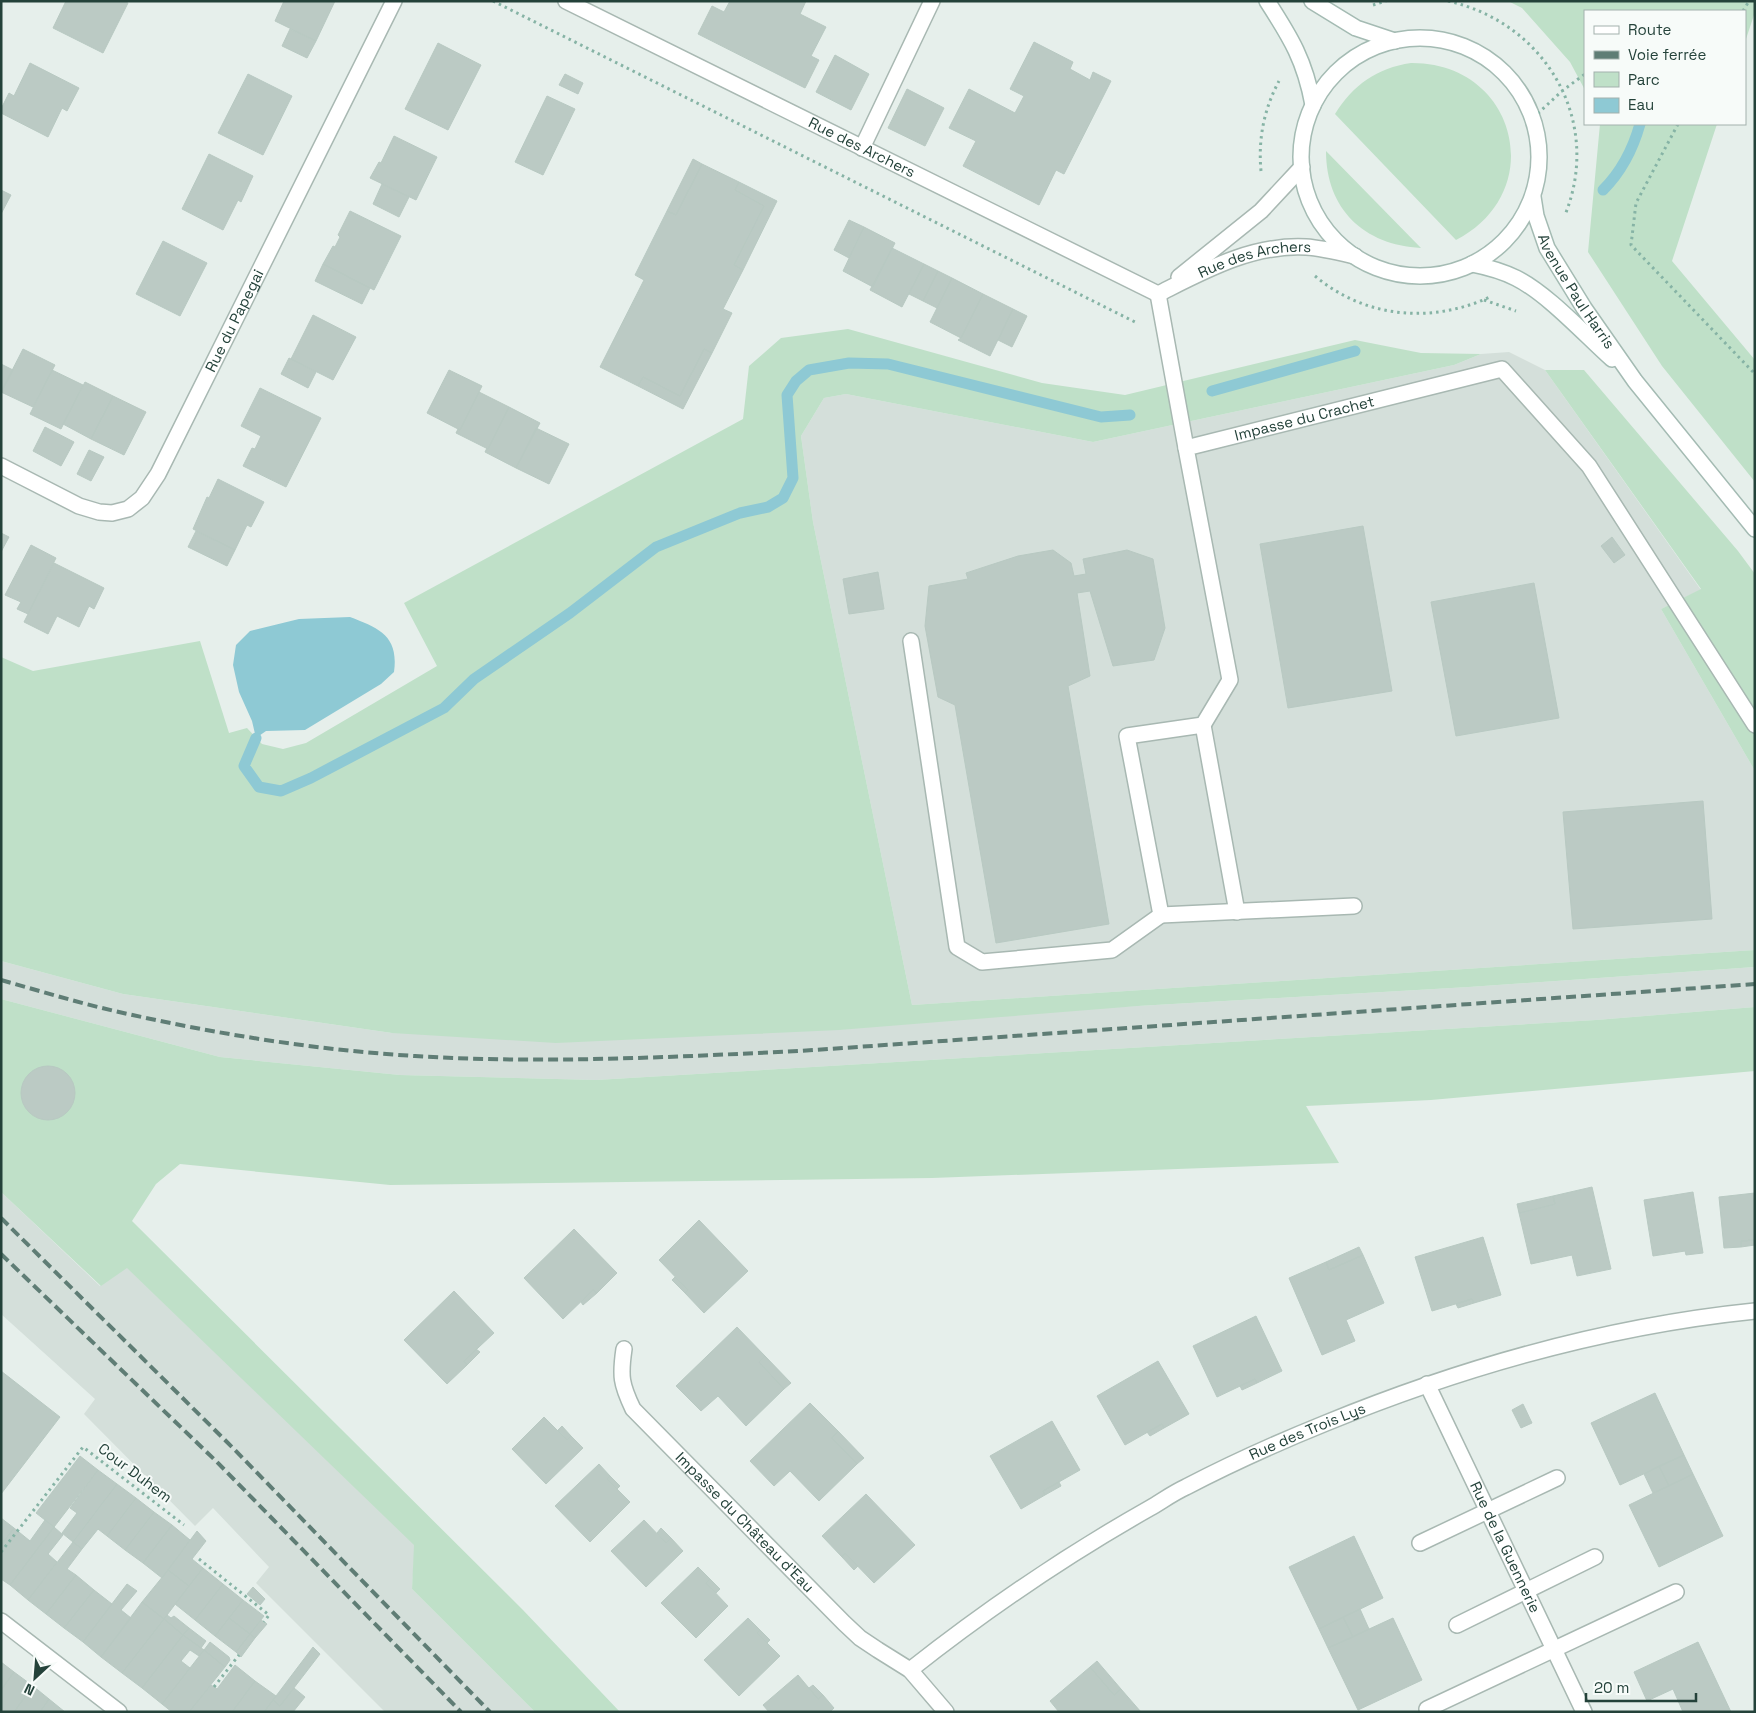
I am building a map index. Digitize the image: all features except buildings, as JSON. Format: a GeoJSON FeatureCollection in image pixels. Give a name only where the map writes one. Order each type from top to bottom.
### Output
{"type":"FeatureCollection","features":[{"type":"Feature","properties":{"kind":"street","name":"Rue du Papegai"},"geometry":{"type":"LineString","coordinates":[[1,466],[79,506],[99,512],[112,513],[128,509],[142,498],[158,474],[394,1]]}},
{"type":"Feature","properties":{"kind":"street","name":"Rue des Archers"},"geometry":{"type":"LineString","coordinates":[[566,1],[1158,294]]}},
{"type":"Feature","properties":{"kind":"street"},"geometry":{"type":"LineString","coordinates":[[862,148],[932,1]]}},
{"type":"Feature","properties":{"kind":"street","name":"Avenue Paul Harris"},"geometry":{"type":"LineString","coordinates":[[1267,1],[1289,34],[1298,53],[1309,82],[1313,105]]}},
{"type":"Feature","properties":{"kind":"street","name":"Avenue Paul Harris"},"geometry":{"type":"LineString","coordinates":[[1312,1],[1356,28],[1396,41]]}},
{"type":"Feature","properties":{"kind":"street","name":"Avenue Paul Harris"},"geometry":{"type":"LineString","coordinates":[[1420,38],[1445,41],[1468,48],[1479,54],[1498,68],[1515,86],[1533,118],[1538,140],[1539,162],[1533,195],[1523,217],[1509,236],[1492,252],[1472,264],[1437,275],[1412,276],[1388,271],[1354,256],[1336,241],[1321,222],[1306,190],[1302,167],[1302,148],[1305,129],[1313,105],[1326,84],[1352,60],[1379,46],[1396,41],[1420,38]]}},
{"type":"Feature","properties":{"kind":"street","name":"Rue des Archers"},"geometry":{"type":"LineString","coordinates":[[1158,294],[1248,222],[1268,204],[1302,167]]}},
{"type":"Feature","properties":{"kind":"street","name":"Avenue Paul Harris"},"geometry":{"type":"LineString","coordinates":[[1533,195],[1536,216],[1547,248],[1584,308],[1635,381],[1755,529]]}},
{"type":"Feature","properties":{"kind":"street","name":"Rue des Archers"},"geometry":{"type":"LineString","coordinates":[[1158,294],[1235,258],[1268,250],[1316,248],[1354,256]]}},
{"type":"Feature","properties":{"kind":"street","name":"Avenue Paul Harris"},"geometry":{"type":"LineString","coordinates":[[1472,264],[1492,268],[1518,279],[1553,305],[1635,381]]}},
{"type":"Feature","properties":{"kind":"street"},"geometry":{"type":"LineString","coordinates":[[1158,294],[1200,528],[1230,680],[1202,724],[1237,912]]}},
{"type":"Feature","properties":{"kind":"street","name":"Impasse du Crachet"},"geometry":{"type":"LineString","coordinates":[[1186,448],[1502,369],[1589,466],[1755,725]]}},
{"type":"Feature","properties":{"kind":"street"},"geometry":{"type":"LineString","coordinates":[[911,641],[957,947],[982,962],[1112,950],[1161,915],[1354,906]]}},
{"type":"Feature","properties":{"kind":"street"},"geometry":{"type":"LineString","coordinates":[[1161,915],[1127,736],[1202,724]]}},
{"type":"Feature","properties":{"kind":"street","name":"Rue des Trois Lys"},"geometry":{"type":"LineString","coordinates":[[910,1670],[958,1632],[1108,1530],[1186,1487],[1296,1436],[1427,1384],[1510,1358],[1592,1338],[1668,1323],[1755,1311]]}},
{"type":"Feature","properties":{"kind":"street","name":"Impasse du Château d'Eau"},"geometry":{"type":"LineString","coordinates":[[624,1349],[621,1371],[623,1390],[633,1409],[844,1623],[878,1650],[910,1670],[946,1712]]}},
{"type":"Feature","properties":{"kind":"street","name":"Rue de la Guennerie"},"geometry":{"type":"LineString","coordinates":[[1427,1384],[1584,1712]]}},
{"type":"Feature","properties":{"kind":"street"},"geometry":{"type":"LineString","coordinates":[[1420,1543],[1557,1478]]}},
{"type":"Feature","properties":{"kind":"street"},"geometry":{"type":"LineString","coordinates":[[1457,1625],[1595,1557]]}},
{"type":"Feature","properties":{"kind":"street"},"geometry":{"type":"LineString","coordinates":[[1427,1709],[1676,1592]]}},
{"type":"Feature","properties":{"kind":"street"},"geometry":{"type":"LineString","coordinates":[[1,1621],[119,1712]]}},
{"type":"Feature","properties":{"kind":"path"},"geometry":{"type":"LineString","coordinates":[[493,1],[1128,317],[1136,322],[1140,330]]}},
{"type":"Feature","properties":{"kind":"path"},"geometry":{"type":"LineString","coordinates":[[1448,1],[1488,14],[1526,40],[1542,58],[1562,91],[1575,134],[1575,179],[1562,222],[1547,248]]}},
{"type":"Feature","properties":{"kind":"path"},"geometry":{"type":"LineString","coordinates":[[1268,204],[1261,176],[1262,132],[1269,104],[1278,84],[1298,53]]}},
{"type":"Feature","properties":{"kind":"path"},"geometry":{"type":"LineString","coordinates":[[1533,118],[1562,91],[1584,75]]}},
{"type":"Feature","properties":{"kind":"path"},"geometry":{"type":"LineString","coordinates":[[1677,125],[1636,203],[1631,246],[1755,374]]}},
{"type":"Feature","properties":{"kind":"path"},"geometry":{"type":"LineString","coordinates":[[1290,248],[1309,271],[1334,290],[1361,304],[1390,312],[1435,314],[1465,308],[1493,296],[1518,279]]}},
{"type":"Feature","properties":{"kind":"path","name":"Cour Duhem"},"geometry":{"type":"LineString","coordinates":[[1,1552],[83,1448],[184,1525]]}},
{"type":"Feature","properties":{"kind":"path"},"geometry":{"type":"LineString","coordinates":[[199,1559],[270,1615],[264,1622]]}},
{"type":"Feature","properties":{"kind":"path"},"geometry":{"type":"LineString","coordinates":[[214,1687],[239,1655]]}},
{"type":"Feature","properties":{"kind":"shaded area"},"geometry":{"type":"Polygon","coordinates":[[[1509,352],[1545,370],[1701,590],[1661,609],[1755,771],[1755,950],[912,1005],[813,522],[801,436],[824,398],[846,394],[1093,442],[1454,365],[1481,354],[1509,352]]]}},
{"type":"Feature","properties":{"kind":"shaded area"},"geometry":{"type":"Polygon","coordinates":[[[1,961],[123,994],[392,1033],[1138,1006],[1469,987],[1755,967],[1755,1007],[1596,1020],[596,1080],[400,1075],[220,1057],[1,999],[1,961]]]}},
{"type":"Feature","properties":{"kind":"shaded area"},"geometry":{"type":"Polygon","coordinates":[[[1,1192],[100,1286],[127,1267],[415,1545],[412,1589],[535,1712],[385,1712],[256,1583],[269,1567],[213,1508],[195,1526],[84,1414],[95,1399],[1,1314],[1,1192]]]}},
{"type":"Feature","properties":{"kind":"green space"},"geometry":{"type":"Polygon","coordinates":[[[1508,1],[1755,1],[1755,12],[1746,39],[1746,10],[1584,10],[1584,88],[1570,62],[1522,8],[1508,1]]]}},
{"type":"Feature","properties":{"kind":"green space"},"geometry":{"type":"Polygon","coordinates":[[[1411,63],[1447,68],[1476,83],[1496,106],[1508,133],[1511,162],[1503,192],[1485,218],[1456,240],[1335,114],[1358,86],[1387,69],[1411,63]]]}},
{"type":"Feature","properties":{"kind":"green space"},"geometry":{"type":"Polygon","coordinates":[[[1600,125],[1717,125],[1672,261],[1755,360],[1755,482],[1662,366],[1588,252],[1600,125]]]}},
{"type":"Feature","properties":{"kind":"green space"},"geometry":{"type":"Polygon","coordinates":[[[1326,151],[1421,248],[1382,240],[1352,220],[1341,206],[1333,190],[1328,172],[1326,151]]]}},
{"type":"Feature","properties":{"kind":"green space"},"geometry":{"type":"Polygon","coordinates":[[[848,329],[1042,383],[1125,395],[1355,340],[1421,353],[1481,354],[1454,365],[1093,442],[846,394],[824,398],[801,436],[813,522],[912,1005],[1755,950],[1755,967],[1469,987],[1138,1006],[839,1030],[556,1043],[392,1033],[123,994],[1,961],[1,657],[33,671],[200,641],[229,733],[247,728],[262,744],[283,749],[306,743],[437,666],[404,603],[743,419],[749,366],[781,338],[848,329]]]}},
{"type":"Feature","properties":{"kind":"green space"},"geometry":{"type":"Polygon","coordinates":[[[1545,370],[1584,370],[1738,551],[1755,574],[1755,771],[1661,609],[1701,589],[1545,370]]]}},
{"type":"Feature","properties":{"kind":"green space"},"geometry":{"type":"Polygon","coordinates":[[[1,999],[220,1057],[400,1075],[596,1080],[1596,1020],[1755,1007],[1755,1071],[1431,1100],[1306,1106],[1339,1163],[932,1178],[390,1185],[180,1164],[156,1184],[132,1221],[523,1610],[620,1712],[535,1712],[412,1589],[414,1545],[127,1268],[101,1286],[1,1192],[1,999]]]}},
{"type":"Feature","properties":{"kind":"water"},"geometry":{"type":"Polygon","coordinates":[[[350,617],[370,625],[385,635],[393,650],[395,660],[394,672],[381,684],[305,730],[266,731],[256,738],[252,721],[239,692],[233,665],[236,645],[250,631],[299,619],[350,617]]]}},
{"type":"Feature","properties":{"kind":"waterway"},"geometry":{"type":"LineString","coordinates":[[1603,190],[1616,175],[1626,159],[1640,125]]}},
{"type":"Feature","properties":{"kind":"waterway"},"geometry":{"type":"LineString","coordinates":[[1212,391],[1355,351]]}},
{"type":"Feature","properties":{"kind":"waterway"},"geometry":{"type":"LineString","coordinates":[[256,738],[244,766],[259,787],[281,791],[311,778],[444,708],[474,679],[570,613],[656,547],[740,513],[768,507],[783,498],[793,478],[787,395],[796,381],[809,370],[849,363],[888,364],[1101,417],[1130,415]]}},
{"type":"Feature","properties":{"kind":"railway"},"geometry":{"type":"LineString","coordinates":[[1,980],[119,1012],[266,1040],[341,1050],[415,1056],[560,1060],[800,1051],[1755,984]]}},
{"type":"Feature","properties":{"kind":"railway"},"geometry":{"type":"LineString","coordinates":[[1,1218],[233,1448],[490,1712]]}},
{"type":"Feature","properties":{"kind":"railway"},"geometry":{"type":"LineString","coordinates":[[1,1254],[217,1462],[461,1712]]}}]}
